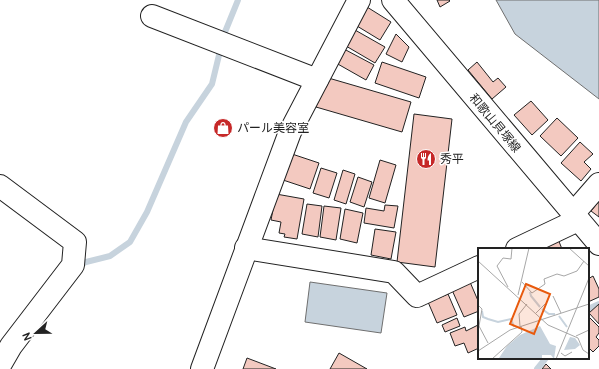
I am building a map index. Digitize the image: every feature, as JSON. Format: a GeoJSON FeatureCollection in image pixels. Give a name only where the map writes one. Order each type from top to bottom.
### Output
{"type":"FeatureCollection","features":[{"type":"Feature","properties":{"kind":"street"},"geometry":{"type":"LineString","coordinates":[[202,369],[290,132],[359,0]]}},
{"type":"Feature","properties":{"kind":"street","name":"和歌山貝塚線"},"geometry":{"type":"LineString","coordinates":[[393,0],[575,218],[599,244]]}},
{"type":"Feature","properties":{"kind":"street"},"geometry":{"type":"LineString","coordinates":[[152,16],[317,80]]}},
{"type":"Feature","properties":{"kind":"street"},"geometry":{"type":"LineString","coordinates":[[519,248],[575,218],[599,184]]}},
{"type":"Feature","properties":{"kind":"street"},"geometry":{"type":"LineString","coordinates":[[0,186],[75,242],[73,265],[10,346],[0,365]]}},
{"type":"Feature","properties":{"kind":"street"},"geometry":{"type":"LineString","coordinates":[[246,248],[394,272],[417,296],[478,267]]}},
{"type":"Feature","properties":{"kind":"shaded area"},"geometry":{"type":"Polygon","coordinates":[[[496,0],[599,0],[599,99],[515,34],[496,0]]]}},
{"type":"Feature","properties":{"kind":"shaded area"},"geometry":{"type":"Polygon","coordinates":[[[310,282],[387,293],[381,333],[305,322],[310,282]]]}},
{"type":"Feature","properties":{"kind":"building"},"geometry":{"type":"Polygon","coordinates":[[[437,0],[449,0],[450,1],[440,7],[437,0]]]}},
{"type":"Feature","properties":{"kind":"building"},"geometry":{"type":"Polygon","coordinates":[[[367,7],[391,22],[380,40],[357,26],[367,7]]]}},
{"type":"Feature","properties":{"kind":"building"},"geometry":{"type":"Polygon","coordinates":[[[355,30],[385,47],[375,63],[346,46],[355,30]]]}},
{"type":"Feature","properties":{"kind":"building"},"geometry":{"type":"Polygon","coordinates":[[[396,34],[409,47],[402,62],[386,54],[396,34]]]}},
{"type":"Feature","properties":{"kind":"building"},"geometry":{"type":"Polygon","coordinates":[[[344,49],[374,65],[366,80],[336,63],[344,49]]]}},
{"type":"Feature","properties":{"kind":"building"},"geometry":{"type":"Polygon","coordinates":[[[382,62],[426,77],[419,98],[375,83],[382,62]]]}},
{"type":"Feature","properties":{"kind":"building"},"geometry":{"type":"Polygon","coordinates":[[[477,62],[493,82],[498,78],[506,87],[492,99],[468,70],[477,62]]]}},
{"type":"Feature","properties":{"kind":"building"},"geometry":{"type":"Polygon","coordinates":[[[325,77],[411,102],[402,132],[316,107],[325,77]]]}},
{"type":"Feature","properties":{"kind":"building"},"geometry":{"type":"Polygon","coordinates":[[[531,101],[548,120],[532,135],[514,115],[531,101]]]}},
{"type":"Feature","properties":{"kind":"building"},"geometry":{"type":"Polygon","coordinates":[[[414,114],[452,119],[435,267],[397,262],[414,114]]]}},
{"type":"Feature","properties":{"kind":"building"},"geometry":{"type":"Polygon","coordinates":[[[557,118],[578,138],[561,156],[540,136],[557,118]]]}},
{"type":"Feature","properties":{"kind":"building"},"geometry":{"type":"Polygon","coordinates":[[[580,142],[593,154],[584,162],[591,169],[581,181],[561,163],[580,142]]]}},
{"type":"Feature","properties":{"kind":"building"},"geometry":{"type":"Polygon","coordinates":[[[292,154],[319,163],[310,189],[283,180],[292,154]]]}},
{"type":"Feature","properties":{"kind":"building"},"geometry":{"type":"Polygon","coordinates":[[[380,160],[396,165],[385,203],[369,198],[380,160]]]}},
{"type":"Feature","properties":{"kind":"building"},"geometry":{"type":"Polygon","coordinates":[[[321,168],[337,173],[329,198],[313,193],[321,168]]]}},
{"type":"Feature","properties":{"kind":"building"},"geometry":{"type":"Polygon","coordinates":[[[343,170],[355,174],[346,204],[334,200],[343,170]]]}},
{"type":"Feature","properties":{"kind":"building"},"geometry":{"type":"Polygon","coordinates":[[[358,177],[372,182],[364,207],[350,202],[358,177]]]}},
{"type":"Feature","properties":{"kind":"building"},"geometry":{"type":"Polygon","coordinates":[[[276,194],[304,199],[297,239],[284,237],[285,234],[279,233],[281,222],[271,220],[276,194]]]}},
{"type":"Feature","properties":{"kind":"building"},"geometry":{"type":"Polygon","coordinates":[[[599,201],[599,217],[591,211],[599,201]]]}},
{"type":"Feature","properties":{"kind":"building"},"geometry":{"type":"Polygon","coordinates":[[[307,204],[322,206],[318,237],[302,234],[307,204]]]}},
{"type":"Feature","properties":{"kind":"building"},"geometry":{"type":"Polygon","coordinates":[[[385,205],[398,206],[394,228],[364,223],[366,208],[384,211],[385,205]]]}},
{"type":"Feature","properties":{"kind":"building"},"geometry":{"type":"Polygon","coordinates":[[[324,206],[341,208],[336,240],[320,237],[324,206]]]}},
{"type":"Feature","properties":{"kind":"building"},"geometry":{"type":"Polygon","coordinates":[[[345,209],[363,213],[357,243],[340,239],[345,209]]]}},
{"type":"Feature","properties":{"kind":"building"},"geometry":{"type":"Polygon","coordinates":[[[375,229],[396,232],[391,259],[371,255],[375,229]]]}},
{"type":"Feature","properties":{"kind":"building"},"geometry":{"type":"Polygon","coordinates":[[[558,239],[562,248],[542,248],[558,239]]]}},
{"type":"Feature","properties":{"kind":"building"},"geometry":{"type":"Polygon","coordinates":[[[593,276],[599,289],[599,297],[589,302],[589,278],[593,276]]]}},
{"type":"Feature","properties":{"kind":"building"},"geometry":{"type":"Polygon","coordinates":[[[470,282],[478,301],[478,311],[464,317],[452,290],[470,282]]]}},
{"type":"Feature","properties":{"kind":"building"},"geometry":{"type":"Polygon","coordinates":[[[448,294],[457,315],[437,323],[428,302],[448,294]]]}},
{"type":"Feature","properties":{"kind":"building"},"geometry":{"type":"Polygon","coordinates":[[[599,304],[599,324],[589,313],[599,304]]]}},
{"type":"Feature","properties":{"kind":"building"},"geometry":{"type":"Polygon","coordinates":[[[589,317],[599,327],[599,333],[596,337],[599,340],[599,346],[593,352],[589,348],[589,317]]]}},
{"type":"Feature","properties":{"kind":"building"},"geometry":{"type":"Polygon","coordinates":[[[457,318],[460,326],[445,332],[442,325],[457,318]]]}},
{"type":"Feature","properties":{"kind":"building"},"geometry":{"type":"Polygon","coordinates":[[[478,325],[478,348],[468,353],[464,343],[455,346],[450,333],[465,327],[466,331],[478,325]]]}},
{"type":"Feature","properties":{"kind":"building"},"geometry":{"type":"Polygon","coordinates":[[[339,353],[367,369],[330,369],[339,353]]]}},
{"type":"Feature","properties":{"kind":"building"},"geometry":{"type":"Polygon","coordinates":[[[247,358],[276,369],[243,369],[247,358]]]}},
{"type":"Feature","properties":{"kind":"building"},"geometry":{"type":"Polygon","coordinates":[[[546,364],[551,369],[542,369],[546,364]]]}},
{"type":"Feature","properties":{"kind":"waterway"},"geometry":{"type":"LineString","coordinates":[[225,32],[238,0]]}},
{"type":"Feature","properties":{"kind":"waterway"},"geometry":{"type":"LineString","coordinates":[[79,266],[86,262],[110,256],[130,242],[147,212],[186,122],[212,84],[220,51]]}},
{"type":"Feature","properties":{"kind":"waterway"},"geometry":{"type":"LineString","coordinates":[[589,309],[599,304]]}},
{"type":"Feature","properties":{"kind":"waterway"},"geometry":{"type":"LineString","coordinates":[[537,369],[545,359]]}},
{"type":"Feature","properties":{"kind":"place","name":"パール美容室"},"geometry":{"type":"Point","coordinates":[223,128]}},
{"type":"Feature","properties":{"kind":"place","name":"秀平"},"geometry":{"type":"Point","coordinates":[426,159]}}]}
